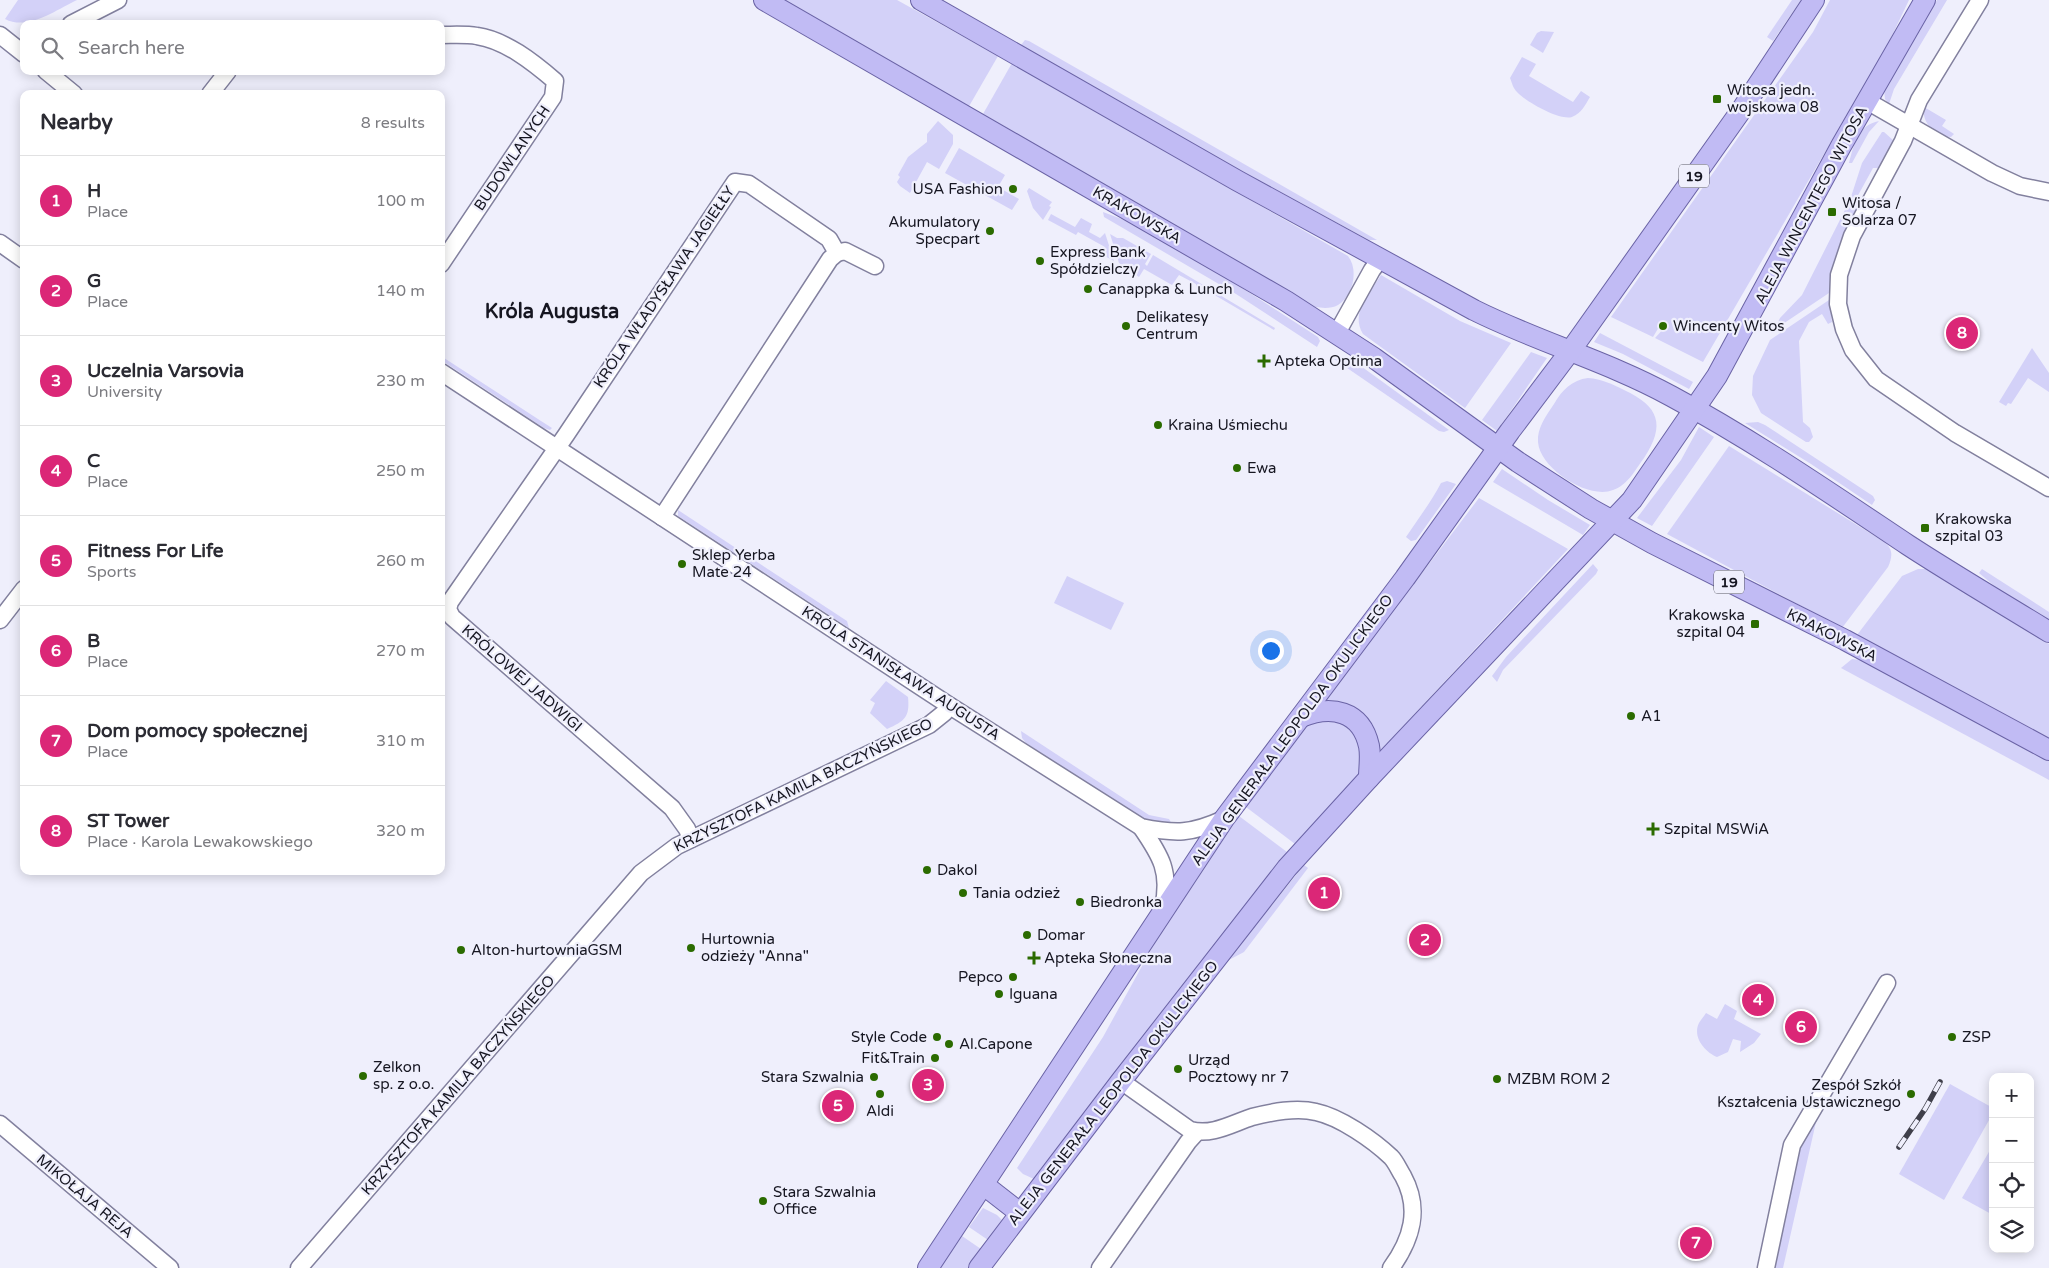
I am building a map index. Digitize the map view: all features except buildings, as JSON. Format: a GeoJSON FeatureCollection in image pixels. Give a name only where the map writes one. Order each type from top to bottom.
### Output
{"type":"FeatureCollection","features":[{"type":"Feature","properties":{"kind":"main road","name":"KRAKOWSKA"},"geometry":{"type":"LineString","coordinates":[[764,0],[1286,301],[1337,333],[1498,448]]}},
{"type":"Feature","properties":{"kind":"main road"},"geometry":{"type":"LineString","coordinates":[[921,0],[1238,182],[1381,258],[1488,318],[1636,377],[1695,410],[1808,477],[1908,545],[2049,632]]}},
{"type":"Feature","properties":{"kind":"main road","name":"19"},"geometry":{"type":"LineString","coordinates":[[1614,522],[1553,486],[1498,448],[1571,350],[1740,112],[1814,0]]}},
{"type":"Feature","properties":{"kind":"main road","name":"ALEJA WINCENTEGO WITOSA"},"geometry":{"type":"LineString","coordinates":[[1614,522],[1652,474],[1717,376],[1750,318],[1841,146],[1926,0]]}},
{"type":"Feature","properties":{"kind":"main road","name":"ALEJA GENERAŁA LEOPOLDA OKULICKIEGO"},"geometry":{"type":"LineString","coordinates":[[928,1268],[1224,819],[1405,578],[1498,448]]}},
{"type":"Feature","properties":{"kind":"main road","name":"KRAKOWSKA"},"geometry":{"type":"LineString","coordinates":[[1614,522],[1845,640],[2049,750]]}},
{"type":"Feature","properties":{"kind":"main road","name":"ALEJA GENERAŁA LEOPOLDA OKULICKIEGO"},"geometry":{"type":"LineString","coordinates":[[980,1268],[1020,1213],[1288,868],[1369,778],[1614,522]]}},
{"type":"Feature","properties":{"kind":"main road"},"geometry":{"type":"LineString","coordinates":[[1301,716],[1324,710],[1335,711],[1345,714],[1359,724],[1369,748],[1369,778]]}},
{"type":"Feature","properties":{"kind":"main road"},"geometry":{"type":"LineString","coordinates":[[984,1185],[1020,1213]]}},
{"type":"Feature","properties":{"kind":"street"},"geometry":{"type":"LineString","coordinates":[[79,20],[118,0]]}},
{"type":"Feature","properties":{"kind":"street"},"geometry":{"type":"LineString","coordinates":[[1980,0],[1919,100],[1910,126],[1846,249],[1838,289],[1840,317],[1859,360],[1886,386],[1955,433],[2049,488]]}},
{"type":"Feature","properties":{"kind":"street"},"geometry":{"type":"LineString","coordinates":[[0,35],[20,50]]}},
{"type":"Feature","properties":{"kind":"street","name":"BUDOWLANYCH"},"geometry":{"type":"LineString","coordinates":[[445,35],[477,36],[510,48],[554,80],[555,89],[553,97],[445,258]]}},
{"type":"Feature","properties":{"kind":"street"},"geometry":{"type":"LineString","coordinates":[[51,75],[69,90]]}},
{"type":"Feature","properties":{"kind":"street"},"geometry":{"type":"LineString","coordinates":[[213,90],[225,75]]}},
{"type":"Feature","properties":{"kind":"street"},"geometry":{"type":"LineString","coordinates":[[1867,101],[1992,174],[2020,186],[2049,192]]}},
{"type":"Feature","properties":{"kind":"street","name":"KRÓLA WŁADYSŁAWA JAGIEŁŁY"},"geometry":{"type":"LineString","coordinates":[[556,448],[735,182],[749,184],[829,239],[837,253]]}},
{"type":"Feature","properties":{"kind":"street"},"geometry":{"type":"LineString","coordinates":[[0,243],[20,257]]}},
{"type":"Feature","properties":{"kind":"street"},"geometry":{"type":"LineString","coordinates":[[662,517],[830,259],[837,253],[845,251],[875,266]]}},
{"type":"Feature","properties":{"kind":"street"},"geometry":{"type":"LineString","coordinates":[[1337,333],[1372,270],[1381,258]]}},
{"type":"Feature","properties":{"kind":"street","name":"KRÓLA STANISŁAWA AUGUSTA"},"geometry":{"type":"LineString","coordinates":[[445,375],[950,706],[1141,827],[1172,833],[1189,832],[1205,828],[1224,819]]}},
{"type":"Feature","properties":{"kind":"street","name":"KRÓLOWEJ JADWIGI"},"geometry":{"type":"LineString","coordinates":[[556,448],[450,602],[448,609],[452,617],[672,808],[687,828],[691,839]]}},
{"type":"Feature","properties":{"kind":"street"},"geometry":{"type":"LineString","coordinates":[[0,620],[20,595]]}},
{"type":"Feature","properties":{"kind":"street","name":"KRZYSZTOFA KAMILA BACZYŃSKIEGO"},"geometry":{"type":"LineString","coordinates":[[299,1268],[641,873],[664,855],[691,839],[921,729],[936,720],[950,706]]}},
{"type":"Feature","properties":{"kind":"street","name":"KRÓLA STANISŁAWA AUGUSTA"},"geometry":{"type":"LineString","coordinates":[[1141,827],[1155,847],[1164,869],[1167,890],[1162,913]]}},
{"type":"Feature","properties":{"kind":"street"},"geometry":{"type":"LineString","coordinates":[[1766,1268],[1792,1145],[1887,983]]}},
{"type":"Feature","properties":{"kind":"street"},"geometry":{"type":"LineString","coordinates":[[1122,1081],[1190,1130],[1197,1132],[1212,1132],[1260,1116],[1300,1110],[1317,1112],[1338,1120],[1354,1130],[1392,1158],[1413,1199],[1408,1239],[1391,1268]]}},
{"type":"Feature","properties":{"kind":"street","name":"MIKOŁAJA REJA"},"geometry":{"type":"LineString","coordinates":[[0,1124],[170,1268]]}},
{"type":"Feature","properties":{"kind":"street"},"geometry":{"type":"LineString","coordinates":[[1100,1268],[1188,1142],[1197,1132]]}},
{"type":"Feature","properties":{"kind":"shaded area"},"geometry":{"type":"Polygon","coordinates":[[[18,0],[77,0],[35,20],[14,22],[5,19],[18,0]]]}},
{"type":"Feature","properties":{"kind":"shaded area"},"geometry":{"type":"Polygon","coordinates":[[[784,0],[897,0],[998,56],[968,108],[784,0]]]}},
{"type":"Feature","properties":{"kind":"shaded area"},"geometry":{"type":"Polygon","coordinates":[[[1792,0],[1801,0],[1773,41],[1767,37],[1792,0]]]}},
{"type":"Feature","properties":{"kind":"shaded area"},"geometry":{"type":"Polygon","coordinates":[[[1830,0],[1909,0],[1888,44],[1703,362],[1655,338],[1666,326],[1662,322],[1653,337],[1611,317],[1813,32],[1830,0]]]}},
{"type":"Feature","properties":{"kind":"shaded area"},"geometry":{"type":"Polygon","coordinates":[[[1937,0],[1947,0],[1894,89],[1889,104],[1885,99],[1884,90],[1937,0]]]}},
{"type":"Feature","properties":{"kind":"shaded area"},"geometry":{"type":"Polygon","coordinates":[[[1541,31],[1554,32],[1543,53],[1530,45],[1537,33],[1541,31]]]}},
{"type":"Feature","properties":{"kind":"shaded area"},"geometry":{"type":"Polygon","coordinates":[[[1025,40],[1377,240],[1369,240],[1210,154],[1021,45],[1025,40]]]}},
{"type":"Feature","properties":{"kind":"shaded area"},"geometry":{"type":"Polygon","coordinates":[[[1522,57],[1536,64],[1529,76],[1573,102],[1581,91],[1590,97],[1581,111],[1572,117],[1560,116],[1543,110],[1521,96],[1514,89],[1510,78],[1522,57]]]}},
{"type":"Feature","properties":{"kind":"shaded area"},"geometry":{"type":"Polygon","coordinates":[[[1012,63],[1348,256],[1354,275],[1351,289],[1347,296],[1338,305],[1326,308],[1315,307],[983,114],[1012,63]]]}},
{"type":"Feature","properties":{"kind":"shaded area"},"geometry":{"type":"Polygon","coordinates":[[[1924,107],[1946,120],[1942,126],[1954,134],[1951,137],[1940,135],[1927,124],[1924,107]]]}},
{"type":"Feature","properties":{"kind":"shaded area"},"geometry":{"type":"Polygon","coordinates":[[[938,121],[953,135],[953,144],[939,169],[927,162],[910,193],[897,182],[900,177],[898,175],[908,157],[927,142],[927,134],[938,121]]]}},
{"type":"Feature","properties":{"kind":"shaded area"},"geometry":{"type":"Polygon","coordinates":[[[1879,121],[1869,132],[1852,163],[1849,163],[1858,136],[1866,127],[1879,121]]]}},
{"type":"Feature","properties":{"kind":"shaded area"},"geometry":{"type":"Polygon","coordinates":[[[1882,132],[1894,141],[1879,168],[1873,168],[1856,199],[1860,204],[1850,200],[1862,163],[1882,132]]]}},
{"type":"Feature","properties":{"kind":"shaded area"},"geometry":{"type":"Polygon","coordinates":[[[959,148],[1005,175],[998,187],[1019,199],[1012,210],[945,173],[959,148]]]}},
{"type":"Feature","properties":{"kind":"shaded area"},"geometry":{"type":"Polygon","coordinates":[[[1029,188],[1052,202],[1043,220],[1033,208],[1027,191],[1029,188]]]}},
{"type":"Feature","properties":{"kind":"shaded area"},"geometry":{"type":"Polygon","coordinates":[[[1848,204],[1858,209],[1839,250],[1833,269],[1829,293],[1774,330],[1780,318],[1802,295],[1848,204]]]}},
{"type":"Feature","properties":{"kind":"shaded area"},"geometry":{"type":"Polygon","coordinates":[[[1103,212],[1127,221],[1239,286],[1318,337],[1320,341],[1317,347],[1236,294],[1104,217],[1103,212]]]}},
{"type":"Feature","properties":{"kind":"shaded area"},"geometry":{"type":"Polygon","coordinates":[[[1051,214],[1075,227],[1081,218],[1092,224],[1089,232],[1100,238],[1105,233],[1114,261],[1101,254],[1105,247],[1078,232],[1076,235],[1048,220],[1051,214]]]}},
{"type":"Feature","properties":{"kind":"shaded area"},"geometry":{"type":"Polygon","coordinates":[[[1110,234],[1117,238],[1123,238],[1151,254],[1145,264],[1147,266],[1153,255],[1275,328],[1274,330],[1201,287],[1196,289],[1196,284],[1179,275],[1172,285],[1144,269],[1139,277],[1119,263],[1110,234]]]}},
{"type":"Feature","properties":{"kind":"shaded area"},"geometry":{"type":"Polygon","coordinates":[[[1381,275],[1460,321],[1511,343],[1465,408],[1363,334],[1359,318],[1360,310],[1381,275]]]}},
{"type":"Feature","properties":{"kind":"shaded area"},"geometry":{"type":"Polygon","coordinates":[[[1829,300],[1832,322],[1828,324],[1822,314],[1809,322],[1799,341],[1803,422],[1810,428],[1813,437],[1809,442],[1806,442],[1761,413],[1752,395],[1753,376],[1770,340],[1829,300]]]}},
{"type":"Feature","properties":{"kind":"shaded area"},"geometry":{"type":"Polygon","coordinates":[[[1600,333],[1693,382],[1689,389],[1623,354],[1594,342],[1600,333]]]}},
{"type":"Feature","properties":{"kind":"shaded area"},"geometry":{"type":"Polygon","coordinates":[[[2032,348],[2049,373],[2049,392],[2028,378],[2011,404],[2008,403],[2006,406],[1999,402],[2032,348]]]}},
{"type":"Feature","properties":{"kind":"shaded area"},"geometry":{"type":"Polygon","coordinates":[[[1531,352],[1547,358],[1497,431],[1482,420],[1531,352]]]}},
{"type":"Feature","properties":{"kind":"shaded area"},"geometry":{"type":"Polygon","coordinates":[[[445,359],[552,428],[550,430],[544,428],[445,363],[445,359]]]}},
{"type":"Feature","properties":{"kind":"shaded area"},"geometry":{"type":"Polygon","coordinates":[[[1334,359],[1358,364],[1449,430],[1439,431],[1334,359]]]}},
{"type":"Feature","properties":{"kind":"shaded area"},"geometry":{"type":"Polygon","coordinates":[[[1588,378],[1607,382],[1636,396],[1652,410],[1657,426],[1651,446],[1631,477],[1618,488],[1603,492],[1591,491],[1579,486],[1556,472],[1541,452],[1538,442],[1543,422],[1560,394],[1572,383],[1588,378]]]}},
{"type":"Feature","properties":{"kind":"shaded area"},"geometry":{"type":"Polygon","coordinates":[[[1758,422],[1873,496],[1875,500],[1872,505],[1745,423],[1758,422]]]}},
{"type":"Feature","properties":{"kind":"shaded area"},"geometry":{"type":"Polygon","coordinates":[[[1699,427],[1714,437],[1652,526],[1637,518],[1681,460],[1699,427]]]}},
{"type":"Feature","properties":{"kind":"shaded area"},"geometry":{"type":"Polygon","coordinates":[[[1729,446],[1889,546],[1891,559],[1888,567],[1842,628],[1667,534],[1729,446]]]}},
{"type":"Feature","properties":{"kind":"shaded area"},"geometry":{"type":"Polygon","coordinates":[[[1502,469],[1590,525],[1583,535],[1493,482],[1502,469]]]}},
{"type":"Feature","properties":{"kind":"shaded area"},"geometry":{"type":"Polygon","coordinates":[[[1447,481],[1456,484],[1416,540],[1411,541],[1406,537],[1441,483],[1447,481]]]}},
{"type":"Feature","properties":{"kind":"shaded area"},"geometry":{"type":"Polygon","coordinates":[[[1479,498],[1568,549],[1380,751],[1373,727],[1365,716],[1352,707],[1324,702],[1479,498]]]}},
{"type":"Feature","properties":{"kind":"shaded area"},"geometry":{"type":"Polygon","coordinates":[[[678,510],[847,621],[849,628],[678,516],[678,510]]]}},
{"type":"Feature","properties":{"kind":"shaded area"},"geometry":{"type":"Polygon","coordinates":[[[1593,564],[1598,570],[1596,574],[1503,670],[1497,682],[1492,676],[1506,657],[1593,564]]]}},
{"type":"Feature","properties":{"kind":"shaded area"},"geometry":{"type":"Polygon","coordinates":[[[1918,569],[1927,569],[2049,644],[2049,738],[1857,635],[1902,576],[1918,569]]]}},
{"type":"Feature","properties":{"kind":"shaded area"},"geometry":{"type":"Polygon","coordinates":[[[1982,569],[2049,612],[2049,621],[1999,590],[1979,573],[1982,569]]]}},
{"type":"Feature","properties":{"kind":"shaded area"},"geometry":{"type":"Polygon","coordinates":[[[1067,576],[1124,603],[1111,630],[1054,603],[1067,576]]]}},
{"type":"Feature","properties":{"kind":"shaded area"},"geometry":{"type":"Polygon","coordinates":[[[1852,659],[1861,660],[2049,760],[2049,780],[1841,668],[1852,659]]]}},
{"type":"Feature","properties":{"kind":"shaded area"},"geometry":{"type":"Polygon","coordinates":[[[886,681],[908,697],[908,709],[905,718],[887,729],[870,713],[875,703],[870,700],[886,681]]]}},
{"type":"Feature","properties":{"kind":"shaded area"},"geometry":{"type":"Polygon","coordinates":[[[1324,719],[1350,725],[1360,750],[1360,769],[1358,776],[1295,844],[1246,807],[1302,731],[1311,721],[1324,719]]]}},
{"type":"Feature","properties":{"kind":"shaded area"},"geometry":{"type":"Polygon","coordinates":[[[1021,731],[1149,815],[1169,819],[1172,824],[1145,821],[1026,743],[1022,738],[1021,731]]]}},
{"type":"Feature","properties":{"kind":"shaded area"},"geometry":{"type":"Polygon","coordinates":[[[1239,816],[1287,852],[1034,1179],[1023,1174],[1017,1168],[1103,1037],[1153,946],[1239,816]]]}},
{"type":"Feature","properties":{"kind":"shaded area"},"geometry":{"type":"Polygon","coordinates":[[[1304,865],[1308,868],[1244,952],[1227,961],[1304,865]]]}},
{"type":"Feature","properties":{"kind":"shaded area"},"geometry":{"type":"Polygon","coordinates":[[[1725,1004],[1737,1011],[1734,1019],[1761,1034],[1754,1043],[1740,1052],[1741,1041],[1733,1039],[1728,1052],[1717,1057],[1704,1048],[1698,1039],[1697,1028],[1706,1013],[1717,1019],[1725,1004]]]}},
{"type":"Feature","properties":{"kind":"shaded area"},"geometry":{"type":"Polygon","coordinates":[[[1950,1084],[1989,1106],[1989,1120],[1944,1200],[1899,1174],[1950,1084]]]}},
{"type":"Feature","properties":{"kind":"shaded area"},"geometry":{"type":"Polygon","coordinates":[[[1821,1108],[1822,1110],[1816,1122],[1783,1268],[1776,1268],[1774,1262],[1797,1149],[1821,1108]]]}},
{"type":"Feature","properties":{"kind":"shaded area"},"geometry":{"type":"Polygon","coordinates":[[[1989,1152],[1989,1213],[1962,1198],[1989,1152]]]}},
{"type":"Feature","properties":{"kind":"shaded area"},"geometry":{"type":"Polygon","coordinates":[[[983,1208],[997,1215],[1002,1220],[988,1240],[969,1227],[983,1208]]]}},
{"type":"Feature","properties":{"kind":"shaded area"},"geometry":{"type":"Polygon","coordinates":[[[962,1236],[981,1249],[968,1268],[939,1268],[962,1236]]]}},
{"type":"Feature","properties":{"kind":"railway"},"geometry":{"type":"LineString","coordinates":[[1899,1147],[1925,1109],[1940,1082]]}},
{"type":"Feature","properties":{"kind":"place","name":"Witosa jedn. wojskowa 08"},"geometry":{"type":"Point","coordinates":[1717,99]}},
{"type":"Feature","properties":{"kind":"place","name":"USA Fashion"},"geometry":{"type":"Point","coordinates":[1013,189]}},
{"type":"Feature","properties":{"kind":"place","name":"Witosa / Solarza 07"},"geometry":{"type":"Point","coordinates":[1832,212]}},
{"type":"Feature","properties":{"kind":"place","name":"Akumulatory Specpart"},"geometry":{"type":"Point","coordinates":[990,231]}},
{"type":"Feature","properties":{"kind":"place","name":"Express Bank Spółdzielczy"},"geometry":{"type":"Point","coordinates":[1040,261]}},
{"type":"Feature","properties":{"kind":"place","name":"Canappka & Lunch"},"geometry":{"type":"Point","coordinates":[1088,289]}},
{"type":"Feature","properties":{"kind":"place","name":"Delikatesy Centrum"},"geometry":{"type":"Point","coordinates":[1126,326]}},
{"type":"Feature","properties":{"kind":"place","name":"Wincenty Witos"},"geometry":{"type":"Point","coordinates":[1663,326]}},
{"type":"Feature","properties":{"kind":"place","name":"ST Tower"},"geometry":{"type":"Point","coordinates":[1962,333]}},
{"type":"Feature","properties":{"kind":"place","name":"Apteka Optima"},"geometry":{"type":"Point","coordinates":[1264,361]}},
{"type":"Feature","properties":{"kind":"place","name":"Kraina Uśmiechu"},"geometry":{"type":"Point","coordinates":[1158,425]}},
{"type":"Feature","properties":{"kind":"place","name":"Ewa"},"geometry":{"type":"Point","coordinates":[1237,468]}},
{"type":"Feature","properties":{"kind":"place","name":"Krakowska szpital 03"},"geometry":{"type":"Point","coordinates":[1925,528]}},
{"type":"Feature","properties":{"kind":"place","name":"Sklep Yerba Mate 24"},"geometry":{"type":"Point","coordinates":[682,564]}},
{"type":"Feature","properties":{"kind":"place","name":"Krakowska szpital 04"},"geometry":{"type":"Point","coordinates":[1755,624]}},
{"type":"Feature","properties":{"kind":"place","name":"A1"},"geometry":{"type":"Point","coordinates":[1631,716]}},
{"type":"Feature","properties":{"kind":"place","name":"Szpital MSWiA"},"geometry":{"type":"Point","coordinates":[1653,829]}},
{"type":"Feature","properties":{"kind":"place","name":"Dakol"},"geometry":{"type":"Point","coordinates":[927,870]}},
{"type":"Feature","properties":{"kind":"place","name":"Tania odzież"},"geometry":{"type":"Point","coordinates":[963,893]}},
{"type":"Feature","properties":{"kind":"place","name":"H"},"geometry":{"type":"Point","coordinates":[1324,893]}},
{"type":"Feature","properties":{"kind":"place","name":"Biedronka"},"geometry":{"type":"Point","coordinates":[1080,902]}},
{"type":"Feature","properties":{"kind":"place","name":"Domar"},"geometry":{"type":"Point","coordinates":[1027,935]}},
{"type":"Feature","properties":{"kind":"place","name":"G"},"geometry":{"type":"Point","coordinates":[1425,940]}},
{"type":"Feature","properties":{"kind":"place","name":"Hurtownia odzieży \"Anna\""},"geometry":{"type":"Point","coordinates":[691,948]}},
{"type":"Feature","properties":{"kind":"place","name":"Alton-hurtowniaGSM"},"geometry":{"type":"Point","coordinates":[461,950]}},
{"type":"Feature","properties":{"kind":"place","name":"Apteka Słoneczna"},"geometry":{"type":"Point","coordinates":[1034,958]}},
{"type":"Feature","properties":{"kind":"place","name":"Pepco"},"geometry":{"type":"Point","coordinates":[1013,977]}},
{"type":"Feature","properties":{"kind":"place","name":"Iguana"},"geometry":{"type":"Point","coordinates":[999,994]}},
{"type":"Feature","properties":{"kind":"place","name":"C"},"geometry":{"type":"Point","coordinates":[1758,1000]}},
{"type":"Feature","properties":{"kind":"place","name":"B"},"geometry":{"type":"Point","coordinates":[1801,1027]}},
{"type":"Feature","properties":{"kind":"place","name":"Style Code"},"geometry":{"type":"Point","coordinates":[937,1037]}},
{"type":"Feature","properties":{"kind":"place","name":"ZSP"},"geometry":{"type":"Point","coordinates":[1952,1037]}},
{"type":"Feature","properties":{"kind":"place","name":"Al.Capone"},"geometry":{"type":"Point","coordinates":[949,1044]}},
{"type":"Feature","properties":{"kind":"place","name":"Fit&Train"},"geometry":{"type":"Point","coordinates":[935,1058]}},
{"type":"Feature","properties":{"kind":"place","name":"Urząd Pocztowy nr 7"},"geometry":{"type":"Point","coordinates":[1178,1069]}},
{"type":"Feature","properties":{"kind":"place","name":"Zelkon sp. z o.o."},"geometry":{"type":"Point","coordinates":[363,1076]}},
{"type":"Feature","properties":{"kind":"place","name":"Stara Szwalnia"},"geometry":{"type":"Point","coordinates":[874,1077]}},
{"type":"Feature","properties":{"kind":"place","name":"MZBM ROM 2"},"geometry":{"type":"Point","coordinates":[1497,1079]}},
{"type":"Feature","properties":{"kind":"place","name":"Uczelnia Varsovia"},"geometry":{"type":"Point","coordinates":[928,1085]}},
{"type":"Feature","properties":{"kind":"place","name":"Aldi"},"geometry":{"type":"Point","coordinates":[880,1094]}},
{"type":"Feature","properties":{"kind":"place","name":"Zespół Szkół Kształcenia Ustawicznego"},"geometry":{"type":"Point","coordinates":[1911,1094]}},
{"type":"Feature","properties":{"kind":"place","name":"Fitness For Life"},"geometry":{"type":"Point","coordinates":[838,1106]}},
{"type":"Feature","properties":{"kind":"place","name":"Stara Szwalnia Office"},"geometry":{"type":"Point","coordinates":[763,1201]}},
{"type":"Feature","properties":{"kind":"place","name":"Dom pomocy społecznej"},"geometry":{"type":"Point","coordinates":[1696,1243]}},
{"type":"Feature","properties":{"kind":"district","name":"Króla Augusta"},"geometry":{"type":"Point","coordinates":[552,312]}}]}
